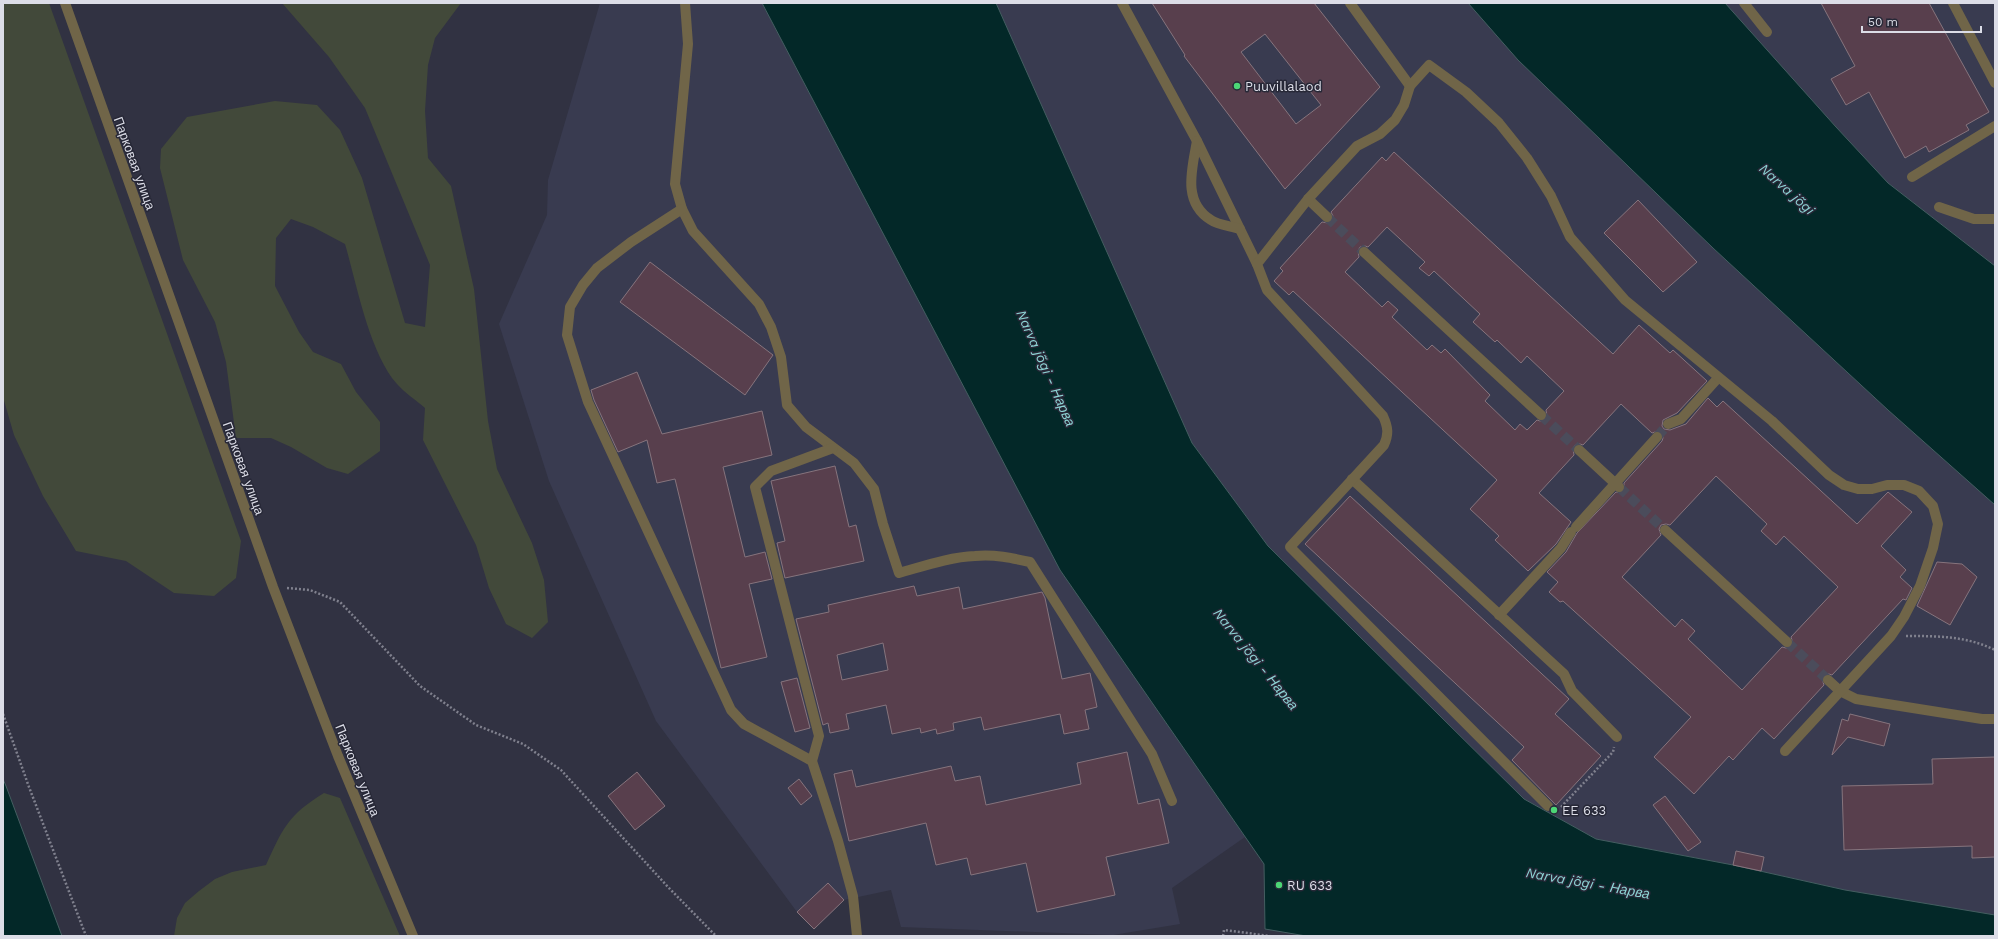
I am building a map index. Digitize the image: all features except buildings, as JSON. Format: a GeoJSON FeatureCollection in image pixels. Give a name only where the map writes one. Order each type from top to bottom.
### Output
{"type":"FeatureCollection","features":[{"type":"Feature","properties":{"kind":"street","name":"Парковая улица"},"geometry":{"type":"LineString","coordinates":[[65,3],[273,587],[338,756],[413,936]]}},
{"type":"Feature","properties":{"kind":"street"},"geometry":{"type":"LineString","coordinates":[[685,3],[688,44],[675,184],[682,209],[693,231],[759,304],[771,327],[781,357],[787,405],[806,427],[854,463],[874,489],[882,524],[899,573],[934,563],[974,556],[1004,556],[1030,562],[1152,754],[1172,801]]}},
{"type":"Feature","properties":{"kind":"street"},"geometry":{"type":"LineString","coordinates":[[1122,3],[1197,141],[1257,264],[1267,290],[1383,416],[1387,426],[1388,436],[1384,445],[1290,547],[1548,806]]}},
{"type":"Feature","properties":{"kind":"street"},"geometry":{"type":"LineString","coordinates":[[1350,3],[1410,86]]}},
{"type":"Feature","properties":{"kind":"street"},"geometry":{"type":"LineString","coordinates":[[1744,3],[1767,32]]}},
{"type":"Feature","properties":{"kind":"street"},"geometry":{"type":"LineString","coordinates":[[1953,3],[1995,83]]}},
{"type":"Feature","properties":{"kind":"street"},"geometry":{"type":"LineString","coordinates":[[1257,264],[1308,199],[1357,146],[1380,134],[1395,120],[1404,105],[1410,86],[1429,65],[1466,92],[1499,123],[1527,158],[1547,190],[1570,237],[1625,300],[1772,421],[1829,475],[1844,485],[1858,489],[1872,489],[1887,485],[1904,485],[1919,491],[1933,506],[1938,524],[1933,548],[1920,586],[1904,617],[1891,636],[1785,751]]}},
{"type":"Feature","properties":{"kind":"street"},"geometry":{"type":"LineString","coordinates":[[1912,177],[1995,126]]}},
{"type":"Feature","properties":{"kind":"street"},"geometry":{"type":"LineString","coordinates":[[1197,141],[1190,176],[1190,192],[1199,210],[1212,221],[1240,229]]}},
{"type":"Feature","properties":{"kind":"street"},"geometry":{"type":"LineString","coordinates":[[1308,199],[1327,217]]}},
{"type":"Feature","properties":{"kind":"street"},"geometry":{"type":"LineString","coordinates":[[1939,207],[1974,218],[1995,219]]}},
{"type":"Feature","properties":{"kind":"street"},"geometry":{"type":"LineString","coordinates":[[682,209],[631,242],[597,268],[583,285],[570,307],[567,335],[588,402],[731,710],[744,724],[812,761]]}},
{"type":"Feature","properties":{"kind":"street"},"geometry":{"type":"LineString","coordinates":[[1364,252],[1541,415]]}},
{"type":"Feature","properties":{"kind":"street"},"geometry":{"type":"LineString","coordinates":[[1668,424],[1681,418],[1718,378]]}},
{"type":"Feature","properties":{"kind":"street"},"geometry":{"type":"LineString","coordinates":[[1499,614],[1562,548],[1573,529],[1617,485],[1657,437]]}},
{"type":"Feature","properties":{"kind":"street"},"geometry":{"type":"LineString","coordinates":[[833,448],[771,471],[755,488],[819,736],[812,761],[838,841],[853,896],[857,936]]}},
{"type":"Feature","properties":{"kind":"street"},"geometry":{"type":"LineString","coordinates":[[1579,450],[1617,485]]}},
{"type":"Feature","properties":{"kind":"street"},"geometry":{"type":"LineString","coordinates":[[1352,480],[1564,674],[1572,691],[1617,737]]}},
{"type":"Feature","properties":{"kind":"street"},"geometry":{"type":"LineString","coordinates":[[1665,530],[1786,642]]}},
{"type":"Feature","properties":{"kind":"street"},"geometry":{"type":"LineString","coordinates":[[1828,680],[1840,691],[1856,699],[1982,719],[1995,719]]}},
{"type":"Feature","properties":{"kind":"path"},"geometry":{"type":"LineString","coordinates":[[273,587],[310,590],[340,602],[420,686],[476,724],[523,744],[561,770],[668,887],[716,936]]}},
{"type":"Feature","properties":{"kind":"path"},"geometry":{"type":"LineString","coordinates":[[1891,636],[1958,638],[1979,642],[1995,650]]}},
{"type":"Feature","properties":{"kind":"path"},"geometry":{"type":"LineString","coordinates":[[3,714],[29,788],[86,936]]}},
{"type":"Feature","properties":{"kind":"path"},"geometry":{"type":"LineString","coordinates":[[1548,806],[1559,808],[1613,752],[1617,737]]}},
{"type":"Feature","properties":{"kind":"path"},"geometry":{"type":"LineString","coordinates":[[1223,936],[1224,930],[1270,936]]}},
{"type":"Feature","properties":{"kind":"shaded area"},"geometry":{"type":"Polygon","coordinates":[[[3,3],[49,3],[241,541],[236,578],[214,596],[174,593],[126,561],[76,551],[43,496],[14,435],[3,397],[3,3]]]}},
{"type":"Feature","properties":{"kind":"shaded area"},"geometry":{"type":"Polygon","coordinates":[[[282,3],[461,3],[435,38],[428,65],[425,111],[428,158],[451,186],[474,289],[488,421],[497,469],[532,543],[544,580],[548,622],[532,638],[506,624],[489,588],[476,545],[423,440],[425,408],[397,384],[387,370],[371,336],[359,298],[345,244],[313,227],[291,219],[276,238],[275,286],[299,332],[313,352],[341,364],[356,392],[380,422],[380,451],[348,474],[327,468],[291,447],[271,438],[236,438],[226,362],[215,322],[183,260],[160,168],[161,149],[187,117],[275,101],[317,105],[340,130],[362,178],[405,323],[425,327],[430,265],[365,108],[329,57],[282,3]]]}},
{"type":"Feature","properties":{"kind":"shaded area"},"geometry":{"type":"Polygon","coordinates":[[[600,3],[762,3],[1060,570],[1245,837],[1172,888],[1180,924],[1113,935],[901,927],[891,890],[844,900],[814,929],[797,912],[656,721],[549,481],[499,324],[547,215],[548,180],[600,3]]]}},
{"type":"Feature","properties":{"kind":"shaded area"},"geometry":{"type":"Polygon","coordinates":[[[996,3],[1468,3],[1518,60],[1713,248],[1888,410],[1995,505],[1995,915],[1845,890],[1733,865],[1596,839],[1524,799],[1268,546],[1192,443],[996,3]]]}},
{"type":"Feature","properties":{"kind":"shaded area"},"geometry":{"type":"Polygon","coordinates":[[[1725,3],[1995,3],[1995,266],[1888,183],[1725,3]]]}},
{"type":"Feature","properties":{"kind":"shaded area"},"geometry":{"type":"Polygon","coordinates":[[[324,793],[340,798],[400,936],[174,936],[177,918],[185,903],[215,879],[232,872],[266,865],[277,841],[288,823],[302,808],[324,793]]]}},
{"type":"Feature","properties":{"kind":"water","name":"Narva jõgi - Нарва"},"geometry":{"type":"Polygon","coordinates":[[[762,3],[996,3],[1192,443],[1268,546],[1524,799],[1596,839],[1733,865],[1845,890],[1995,915],[1995,936],[1306,936],[1265,929],[1264,864],[1060,570],[762,3]]]}},
{"type":"Feature","properties":{"kind":"water","name":"Narva jõgi"},"geometry":{"type":"Polygon","coordinates":[[[1468,3],[1725,3],[1888,183],[1995,266],[1995,505],[1888,410],[1713,248],[1518,60],[1468,3]]]}},
{"type":"Feature","properties":{"kind":"water"},"geometry":{"type":"Polygon","coordinates":[[[3,779],[6,786],[62,936],[3,936],[3,779]]]}},
{"type":"Feature","properties":{"kind":"tunnel"},"geometry":{"type":"LineString","coordinates":[[1327,217],[1364,252]]}},
{"type":"Feature","properties":{"kind":"tunnel"},"geometry":{"type":"LineString","coordinates":[[1541,415],[1579,450]]}},
{"type":"Feature","properties":{"kind":"tunnel"},"geometry":{"type":"LineString","coordinates":[[1657,437],[1668,424]]}},
{"type":"Feature","properties":{"kind":"tunnel"},"geometry":{"type":"LineString","coordinates":[[1619,487],[1665,530]]}},
{"type":"Feature","properties":{"kind":"tunnel"},"geometry":{"type":"LineString","coordinates":[[1787,642],[1828,680]]}},
{"type":"Feature","properties":{"kind":"place","name":"Puuvillalaod"},"geometry":{"type":"Point","coordinates":[1237,86]}},
{"type":"Feature","properties":{"kind":"place","name":"EE 633"},"geometry":{"type":"Point","coordinates":[1554,810]}},
{"type":"Feature","properties":{"kind":"place","name":"RU 633"},"geometry":{"type":"Point","coordinates":[1279,885]}}]}
